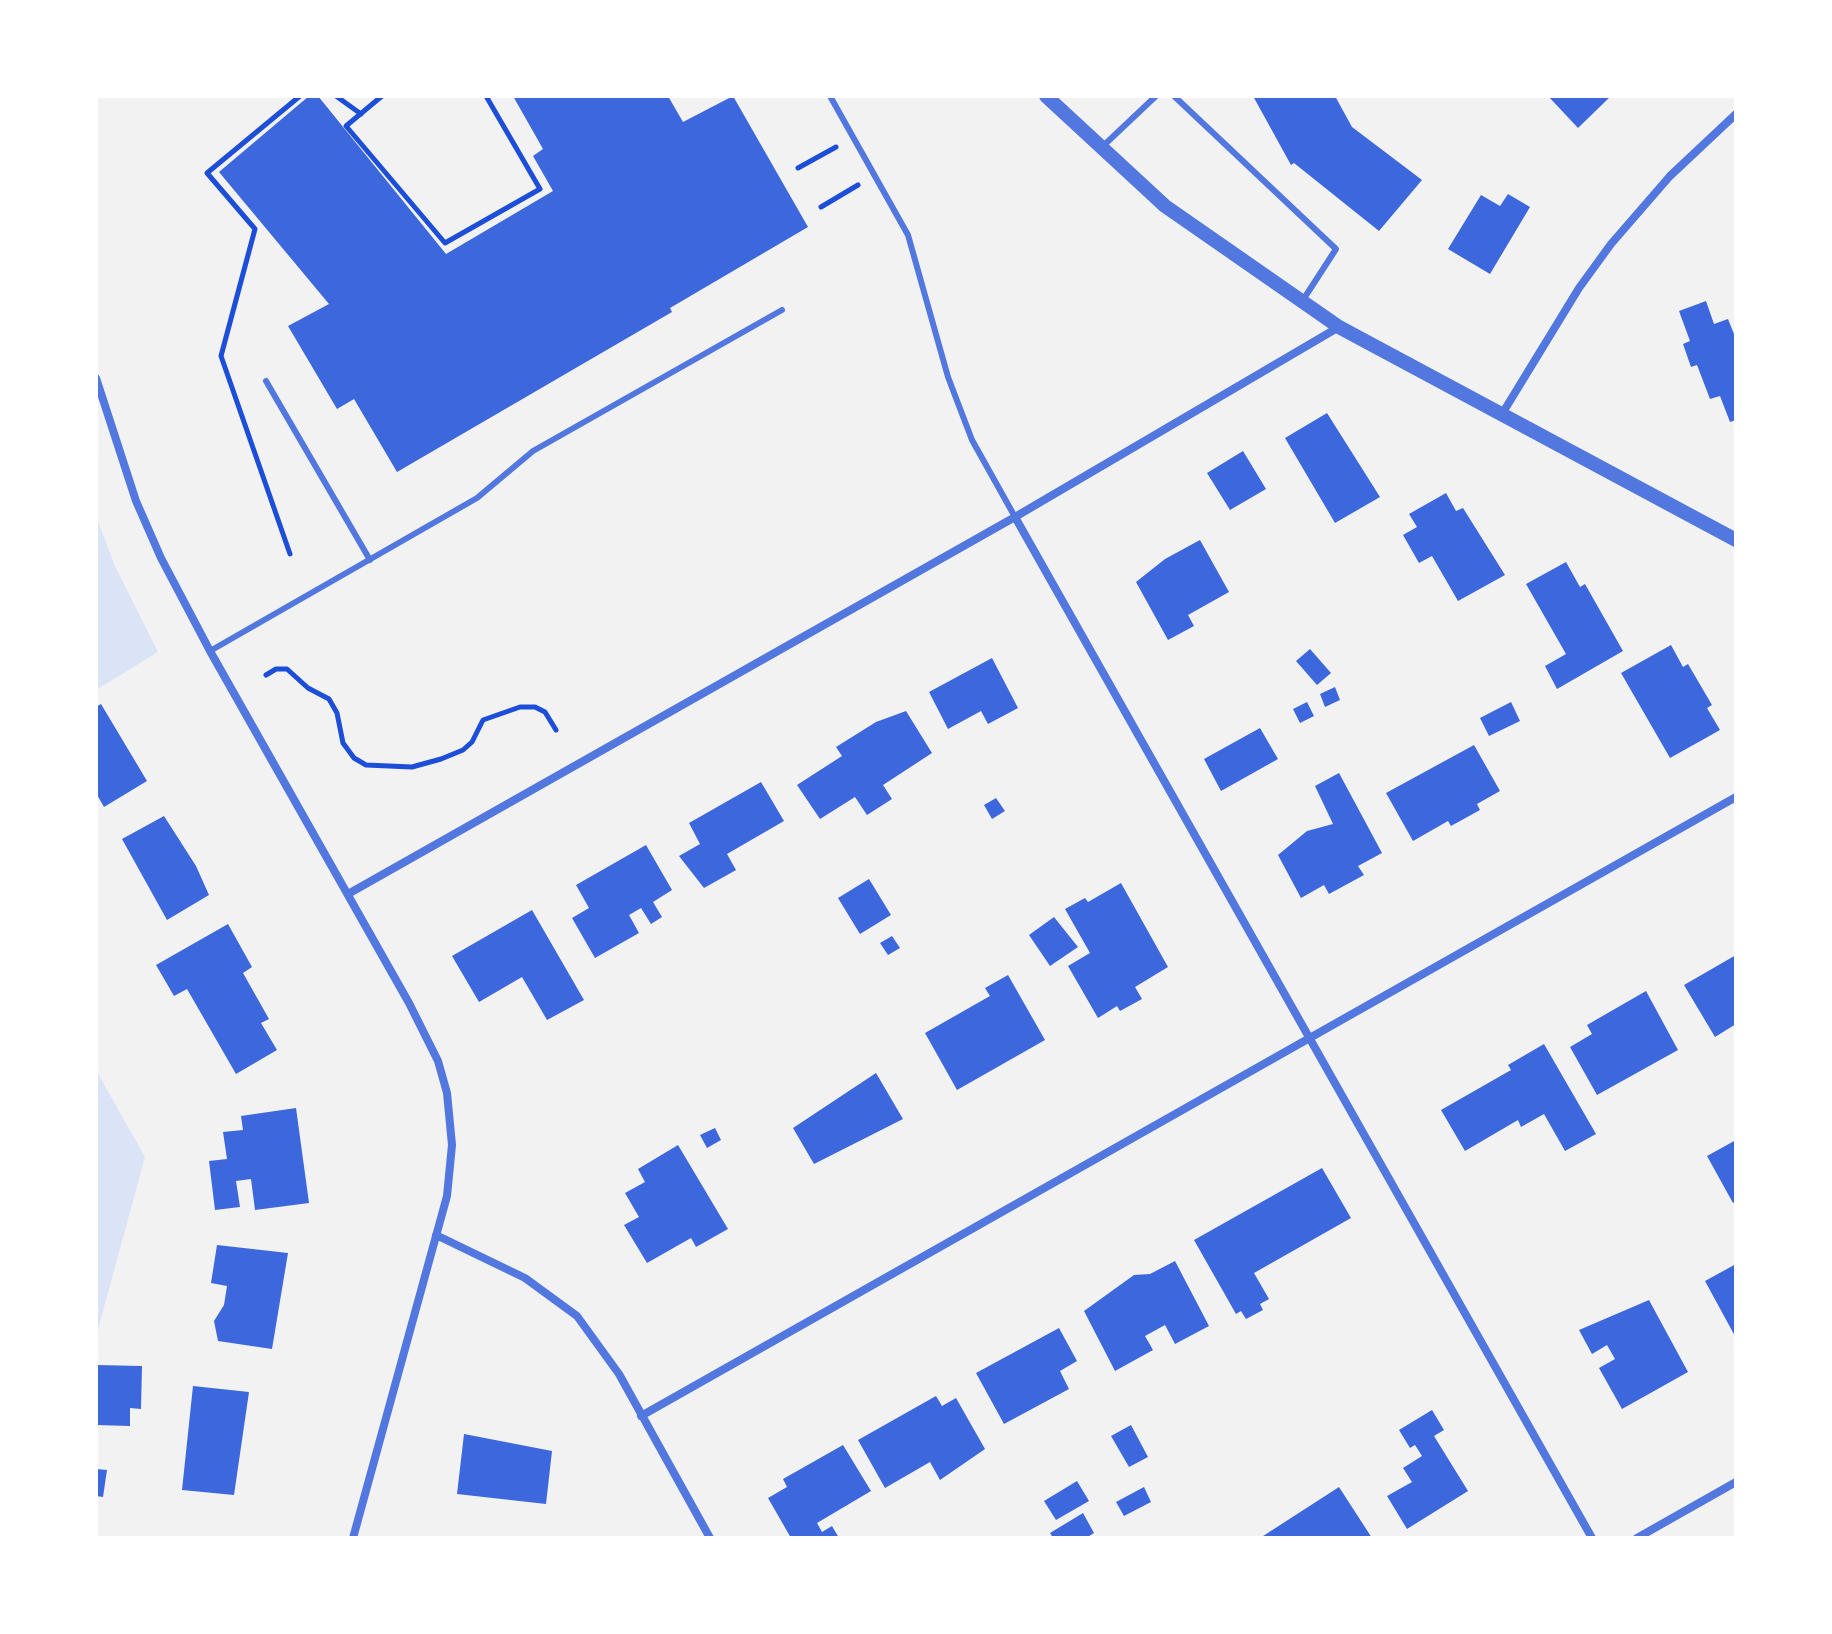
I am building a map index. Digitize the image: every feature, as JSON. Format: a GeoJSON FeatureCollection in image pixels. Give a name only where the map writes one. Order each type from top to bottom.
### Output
{"type":"FeatureCollection","features":[{"type":"Feature","properties":{"kind":"street"},"geometry":{"type":"LineString","coordinates":[[1046,96],[1100,150],[1165,206],[1339,327],[1736,540]]}},
{"type":"Feature","properties":{"kind":"street"},"geometry":{"type":"LineString","coordinates":[[1502,414],[1579,288],[1611,244],[1670,176],[1736,114]]}},
{"type":"Feature","properties":{"kind":"street"},"geometry":{"type":"LineString","coordinates":[[348,894],[1015,517],[1339,327]]}},
{"type":"Feature","properties":{"kind":"street"},"geometry":{"type":"LineString","coordinates":[[96,378],[136,501],[161,558],[438,1061],[447,1093],[452,1145],[447,1196],[353,1538]]}},
{"type":"Feature","properties":{"kind":"street"},"geometry":{"type":"LineString","coordinates":[[1015,517],[1592,1538]]}},
{"type":"Feature","properties":{"kind":"street"},"geometry":{"type":"LineString","coordinates":[[641,1416],[1736,797]]}},
{"type":"Feature","properties":{"kind":"street"},"geometry":{"type":"LineString","coordinates":[[436,1235],[525,1278],[577,1316],[619,1374],[710,1538]]}},
{"type":"Feature","properties":{"kind":"street"},"geometry":{"type":"LineString","coordinates":[[1637,1538],[1736,1482]]}},
{"type":"Feature","properties":{"kind":"lane"},"geometry":{"type":"LineString","coordinates":[[830,96],[915,254],[948,377],[972,440],[1015,517]]}},
{"type":"Feature","properties":{"kind":"lane"},"geometry":{"type":"LineString","coordinates":[[1100,150],[1156,96]]}},
{"type":"Feature","properties":{"kind":"lane"},"geometry":{"type":"LineString","coordinates":[[1174,96],[1336,249],[1302,302]]}},
{"type":"Feature","properties":{"kind":"lane"},"geometry":{"type":"LineString","coordinates":[[210,651],[492,489],[533,451],[782,310]]}},
{"type":"Feature","properties":{"kind":"lane"},"geometry":{"type":"LineString","coordinates":[[266,381],[370,560]]}},
{"type":"Feature","properties":{"kind":"path"},"geometry":{"type":"LineString","coordinates":[[290,554],[221,356],[255,229],[207,173],[300,96]]}},
{"type":"Feature","properties":{"kind":"path"},"geometry":{"type":"LineString","coordinates":[[336,96],[361,114]]}},
{"type":"Feature","properties":{"kind":"path"},"geometry":{"type":"LineString","coordinates":[[382,96],[346,126],[445,243],[540,189],[486,96]]}},
{"type":"Feature","properties":{"kind":"path"},"geometry":{"type":"LineString","coordinates":[[798,168],[853,137]]}},
{"type":"Feature","properties":{"kind":"path"},"geometry":{"type":"LineString","coordinates":[[821,207],[874,176]]}},
{"type":"Feature","properties":{"kind":"path"},"geometry":{"type":"LineString","coordinates":[[266,675],[276,669],[287,669],[308,688],[329,699],[337,713],[343,743],[354,758],[366,765],[412,767],[441,759],[463,750],[472,742],[483,720],[520,707],[535,707],[545,712],[556,730]]}},
{"type":"Feature","properties":{"kind":"shaded area"},"geometry":{"type":"Polygon","coordinates":[[[96,516],[115,566],[158,652],[96,690],[96,516]]]}},
{"type":"Feature","properties":{"kind":"shaded area"},"geometry":{"type":"Polygon","coordinates":[[[96,1070],[145,1157],[96,1337],[96,1070]]]}},
{"type":"Feature","properties":{"kind":"building"},"geometry":{"type":"Polygon","coordinates":[[[309,96],[318,96],[446,254],[553,191],[533,156],[543,149],[513,96],[668,96],[683,122],[733,96],[808,227],[670,308],[672,312],[397,472],[354,399],[337,409],[288,326],[329,304],[219,172],[309,96]]]}},
{"type":"Feature","properties":{"kind":"building"},"geometry":{"type":"Polygon","coordinates":[[[1253,96],[1335,96],[1352,127],[1422,180],[1379,231],[1294,163],[1291,165],[1253,96]]]}},
{"type":"Feature","properties":{"kind":"building"},"geometry":{"type":"Polygon","coordinates":[[[1548,96],[1611,96],[1578,128],[1548,96]]]}},
{"type":"Feature","properties":{"kind":"building"},"geometry":{"type":"Polygon","coordinates":[[[1508,194],[1530,207],[1490,274],[1448,249],[1481,195],[1500,206],[1508,194]]]}},
{"type":"Feature","properties":{"kind":"building"},"geometry":{"type":"Polygon","coordinates":[[[1706,301],[1714,324],[1728,319],[1736,339],[1736,420],[1730,422],[1720,396],[1710,399],[1697,365],[1691,367],[1683,344],[1690,341],[1679,311],[1706,301]]]}},
{"type":"Feature","properties":{"kind":"building"},"geometry":{"type":"Polygon","coordinates":[[[1327,413],[1380,497],[1335,523],[1285,438],[1327,413]]]}},
{"type":"Feature","properties":{"kind":"building"},"geometry":{"type":"Polygon","coordinates":[[[1243,451],[1266,489],[1230,510],[1207,473],[1243,451]]]}},
{"type":"Feature","properties":{"kind":"building"},"geometry":{"type":"Polygon","coordinates":[[[1446,493],[1456,511],[1463,508],[1505,575],[1458,601],[1432,556],[1419,563],[1403,535],[1417,527],[1409,514],[1446,493]]]}},
{"type":"Feature","properties":{"kind":"building"},"geometry":{"type":"Polygon","coordinates":[[[1200,540],[1229,592],[1188,615],[1194,626],[1168,640],[1136,582],[1165,559],[1200,540]]]}},
{"type":"Feature","properties":{"kind":"building"},"geometry":{"type":"Polygon","coordinates":[[[1566,562],[1580,587],[1585,584],[1623,651],[1557,689],[1545,666],[1566,654],[1526,584],[1566,562]]]}},
{"type":"Feature","properties":{"kind":"building"},"geometry":{"type":"Polygon","coordinates":[[[1671,645],[1683,667],[1688,664],[1712,705],[1707,708],[1720,730],[1670,758],[1621,673],[1671,645]]]}},
{"type":"Feature","properties":{"kind":"building"},"geometry":{"type":"Polygon","coordinates":[[[1310,649],[1331,673],[1317,685],[1296,661],[1310,649]]]}},
{"type":"Feature","properties":{"kind":"building"},"geometry":{"type":"Polygon","coordinates":[[[992,658],[1018,708],[988,724],[981,711],[948,729],[929,692],[992,658]]]}},
{"type":"Feature","properties":{"kind":"building"},"geometry":{"type":"Polygon","coordinates":[[[1335,687],[1340,700],[1325,707],[1320,694],[1335,687]]]}},
{"type":"Feature","properties":{"kind":"building"},"geometry":{"type":"Polygon","coordinates":[[[1307,702],[1314,716],[1300,723],[1293,709],[1307,702]]]}},
{"type":"Feature","properties":{"kind":"building"},"geometry":{"type":"Polygon","coordinates":[[[1511,702],[1520,721],[1489,736],[1480,718],[1511,702]]]}},
{"type":"Feature","properties":{"kind":"building"},"geometry":{"type":"Polygon","coordinates":[[[101,704],[147,781],[104,807],[96,793],[96,707],[101,704]]]}},
{"type":"Feature","properties":{"kind":"building"},"geometry":{"type":"Polygon","coordinates":[[[906,711],[932,753],[883,785],[892,799],[867,815],[855,797],[820,819],[797,785],[842,756],[836,747],[876,722],[906,711]]]}},
{"type":"Feature","properties":{"kind":"building"},"geometry":{"type":"Polygon","coordinates":[[[1260,728],[1278,759],[1221,791],[1204,759],[1260,728]]]}},
{"type":"Feature","properties":{"kind":"building"},"geometry":{"type":"Polygon","coordinates":[[[1474,745],[1500,791],[1477,804],[1480,810],[1451,826],[1448,821],[1413,841],[1386,793],[1474,745]]]}},
{"type":"Feature","properties":{"kind":"building"},"geometry":{"type":"Polygon","coordinates":[[[1339,773],[1382,853],[1358,866],[1364,875],[1329,894],[1324,885],[1301,898],[1278,855],[1307,831],[1333,824],[1315,786],[1339,773]]]}},
{"type":"Feature","properties":{"kind":"building"},"geometry":{"type":"Polygon","coordinates":[[[761,782],[784,821],[727,854],[736,870],[704,888],[679,856],[700,844],[689,823],[761,782]]]}},
{"type":"Feature","properties":{"kind":"building"},"geometry":{"type":"Polygon","coordinates":[[[996,798],[1005,811],[992,819],[984,805],[996,798]]]}},
{"type":"Feature","properties":{"kind":"building"},"geometry":{"type":"Polygon","coordinates":[[[164,816],[196,866],[209,895],[167,920],[122,839],[164,816]]]}},
{"type":"Feature","properties":{"kind":"building"},"geometry":{"type":"Polygon","coordinates":[[[646,845],[672,890],[653,902],[662,917],[651,924],[641,908],[629,915],[639,933],[595,958],[572,918],[589,908],[576,885],[646,845]]]}},
{"type":"Feature","properties":{"kind":"building"},"geometry":{"type":"Polygon","coordinates":[[[869,879],[891,915],[860,934],[838,898],[869,879]]]}},
{"type":"Feature","properties":{"kind":"building"},"geometry":{"type":"Polygon","coordinates":[[[1121,883],[1168,967],[1135,987],[1142,999],[1120,1011],[1117,1006],[1098,1018],[1068,966],[1090,953],[1065,909],[1085,898],[1088,902],[1121,883]]]}},
{"type":"Feature","properties":{"kind":"building"},"geometry":{"type":"Polygon","coordinates":[[[532,910],[584,1000],[547,1020],[522,977],[479,1002],[452,956],[532,910]]]}},
{"type":"Feature","properties":{"kind":"building"},"geometry":{"type":"Polygon","coordinates":[[[1054,917],[1078,947],[1050,966],[1029,935],[1054,917]]]}},
{"type":"Feature","properties":{"kind":"building"},"geometry":{"type":"Polygon","coordinates":[[[228,924],[252,967],[243,973],[269,1019],[261,1023],[277,1050],[236,1074],[187,989],[174,996],[156,965],[228,924]]]}},
{"type":"Feature","properties":{"kind":"building"},"geometry":{"type":"Polygon","coordinates":[[[892,936],[900,948],[888,955],[880,943],[892,936]]]}},
{"type":"Feature","properties":{"kind":"building"},"geometry":{"type":"Polygon","coordinates":[[[1736,955],[1736,1024],[1715,1037],[1684,985],[1736,955]]]}},
{"type":"Feature","properties":{"kind":"building"},"geometry":{"type":"Polygon","coordinates":[[[1008,975],[1045,1040],[957,1090],[925,1033],[990,996],[985,988],[1008,975]]]}},
{"type":"Feature","properties":{"kind":"building"},"geometry":{"type":"Polygon","coordinates":[[[1646,991],[1678,1050],[1597,1095],[1570,1047],[1592,1034],[1587,1025],[1646,991]]]}},
{"type":"Feature","properties":{"kind":"building"},"geometry":{"type":"Polygon","coordinates":[[[1544,1044],[1596,1134],[1565,1151],[1544,1114],[1521,1127],[1518,1120],[1465,1151],[1441,1110],[1511,1070],[1508,1065],[1544,1044]]]}},
{"type":"Feature","properties":{"kind":"building"},"geometry":{"type":"Polygon","coordinates":[[[876,1073],[903,1119],[814,1164],[793,1128],[876,1073]]]}},
{"type":"Feature","properties":{"kind":"building"},"geometry":{"type":"Polygon","coordinates":[[[296,1108],[309,1203],[255,1210],[251,1179],[236,1181],[240,1207],[215,1210],[209,1161],[227,1159],[223,1132],[243,1130],[241,1116],[296,1108]]]}},
{"type":"Feature","properties":{"kind":"building"},"geometry":{"type":"Polygon","coordinates":[[[715,1128],[721,1140],[707,1148],[700,1135],[715,1128]]]}},
{"type":"Feature","properties":{"kind":"building"},"geometry":{"type":"Polygon","coordinates":[[[1736,1140],[1736,1201],[1733,1203],[1707,1156],[1736,1140]]]}},
{"type":"Feature","properties":{"kind":"building"},"geometry":{"type":"Polygon","coordinates":[[[678,1145],[728,1229],[696,1247],[691,1238],[647,1263],[624,1225],[639,1217],[625,1193],[645,1182],[638,1169],[678,1145]]]}},
{"type":"Feature","properties":{"kind":"building"},"geometry":{"type":"Polygon","coordinates":[[[1322,1168],[1351,1218],[1254,1273],[1269,1299],[1260,1304],[1263,1310],[1246,1319],[1241,1311],[1236,1314],[1194,1240],[1322,1168]]]}},
{"type":"Feature","properties":{"kind":"building"},"geometry":{"type":"Polygon","coordinates":[[[217,1245],[288,1253],[272,1349],[218,1341],[214,1321],[224,1305],[227,1286],[211,1283],[217,1245]]]}},
{"type":"Feature","properties":{"kind":"building"},"geometry":{"type":"Polygon","coordinates":[[[1175,1261],[1209,1326],[1175,1344],[1165,1325],[1145,1336],[1153,1350],[1115,1371],[1084,1311],[1134,1275],[1150,1274],[1175,1261]]]}},
{"type":"Feature","properties":{"kind":"building"},"geometry":{"type":"Polygon","coordinates":[[[1736,1264],[1736,1338],[1705,1281],[1736,1264]]]}},
{"type":"Feature","properties":{"kind":"building"},"geometry":{"type":"Polygon","coordinates":[[[1649,1300],[1688,1372],[1622,1409],[1599,1368],[1615,1359],[1607,1345],[1592,1354],[1579,1330],[1649,1300]]]}},
{"type":"Feature","properties":{"kind":"building"},"geometry":{"type":"Polygon","coordinates":[[[1059,1328],[1077,1361],[1060,1371],[1069,1389],[1004,1424],[976,1373],[1059,1328]]]}},
{"type":"Feature","properties":{"kind":"building"},"geometry":{"type":"Polygon","coordinates":[[[96,1365],[142,1366],[141,1409],[130,1408],[130,1426],[96,1425],[96,1365]]]}},
{"type":"Feature","properties":{"kind":"building"},"geometry":{"type":"Polygon","coordinates":[[[193,1386],[249,1392],[234,1495],[182,1490],[193,1386]]]}},
{"type":"Feature","properties":{"kind":"building"},"geometry":{"type":"Polygon","coordinates":[[[936,1396],[942,1406],[956,1398],[985,1449],[940,1480],[930,1462],[885,1488],[858,1440],[936,1396]]]}},
{"type":"Feature","properties":{"kind":"building"},"geometry":{"type":"Polygon","coordinates":[[[1432,1410],[1444,1430],[1434,1436],[1468,1491],[1407,1529],[1387,1496],[1412,1482],[1403,1468],[1422,1456],[1415,1445],[1410,1448],[1399,1430],[1432,1410]]]}},
{"type":"Feature","properties":{"kind":"building"},"geometry":{"type":"Polygon","coordinates":[[[1131,1425],[1148,1457],[1129,1467],[1111,1436],[1131,1425]]]}},
{"type":"Feature","properties":{"kind":"building"},"geometry":{"type":"Polygon","coordinates":[[[464,1434],[552,1451],[546,1504],[457,1494],[464,1434]]]}},
{"type":"Feature","properties":{"kind":"building"},"geometry":{"type":"Polygon","coordinates":[[[843,1445],[871,1491],[817,1523],[822,1532],[832,1526],[839,1538],[791,1538],[768,1498],[787,1487],[783,1479],[843,1445]]]}},
{"type":"Feature","properties":{"kind":"building"},"geometry":{"type":"Polygon","coordinates":[[[96,1469],[107,1470],[103,1497],[96,1496],[96,1469]]]}},
{"type":"Feature","properties":{"kind":"building"},"geometry":{"type":"Polygon","coordinates":[[[1077,1481],[1089,1501],[1056,1520],[1044,1501],[1077,1481]]]}},
{"type":"Feature","properties":{"kind":"building"},"geometry":{"type":"Polygon","coordinates":[[[1144,1487],[1151,1502],[1124,1516],[1116,1502],[1144,1487]]]}},
{"type":"Feature","properties":{"kind":"building"},"geometry":{"type":"Polygon","coordinates":[[[1339,1487],[1372,1538],[1260,1538],[1339,1487]]]}},
{"type":"Feature","properties":{"kind":"building"},"geometry":{"type":"Polygon","coordinates":[[[1083,1513],[1094,1533],[1086,1538],[1053,1538],[1050,1533],[1083,1513]]]}}]}
